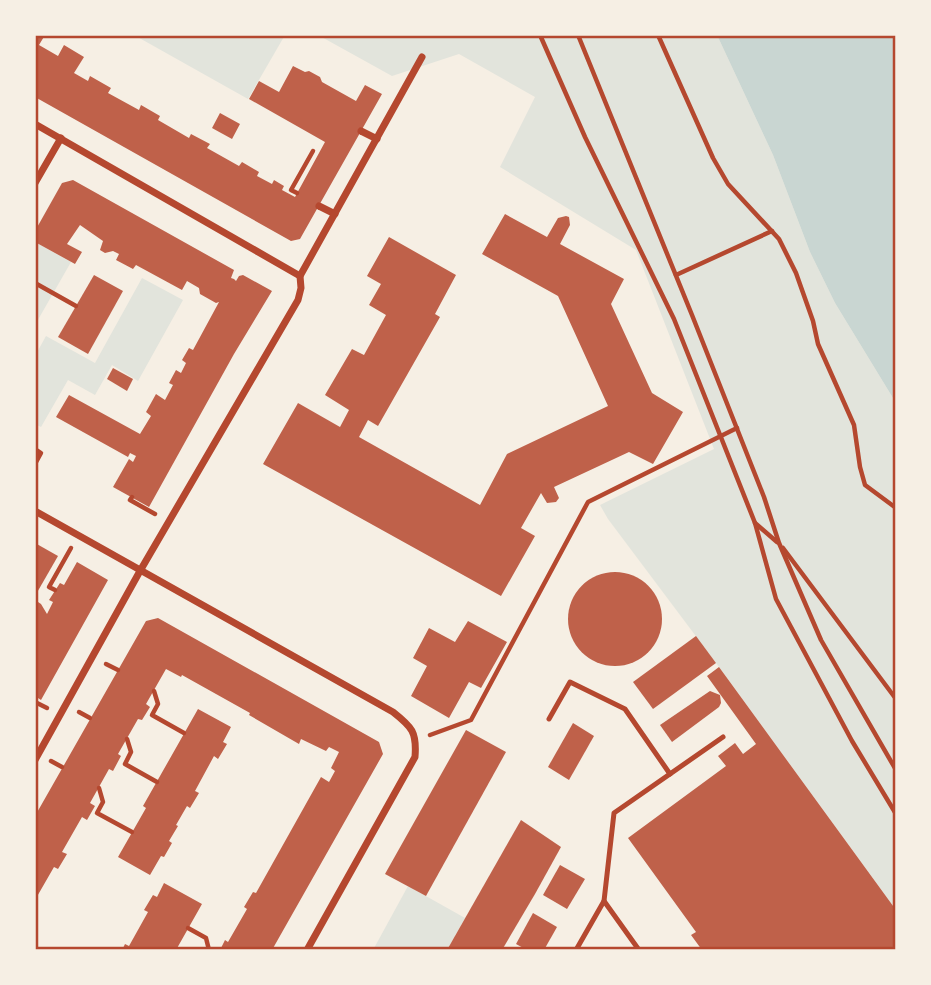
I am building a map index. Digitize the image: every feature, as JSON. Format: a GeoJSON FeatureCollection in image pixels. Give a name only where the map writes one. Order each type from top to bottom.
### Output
{"type":"FeatureCollection","features":[{"type":"Feature","properties":{"kind":"street"},"geometry":{"type":"LineString","coordinates":[[35,760],[298,300],[300,276],[422,57]]}},
{"type":"Feature","properties":{"kind":"street"},"geometry":{"type":"LineString","coordinates":[[35,124],[300,276]]}},
{"type":"Feature","properties":{"kind":"street"},"geometry":{"type":"LineString","coordinates":[[361,131],[377,139]]}},
{"type":"Feature","properties":{"kind":"street"},"geometry":{"type":"LineString","coordinates":[[35,183],[61,138]]}},
{"type":"Feature","properties":{"kind":"street"},"geometry":{"type":"LineString","coordinates":[[319,206],[335,214]]}},
{"type":"Feature","properties":{"kind":"street"},"geometry":{"type":"LineString","coordinates":[[35,510],[393,712],[409,725],[416,740],[415,757],[307,950]]}},
{"type":"Feature","properties":{"kind":"lane"},"geometry":{"type":"LineString","coordinates":[[549,719],[570,682],[625,709],[670,774]]}},
{"type":"Feature","properties":{"kind":"lane"},"geometry":{"type":"LineString","coordinates":[[576,950],[604,901],[614,813],[723,737]]}},
{"type":"Feature","properties":{"kind":"lane"},"geometry":{"type":"LineString","coordinates":[[604,901],[639,950]]}},
{"type":"Feature","properties":{"kind":"path"},"geometry":{"type":"LineString","coordinates":[[540,35],[584,137],[674,319],[755,523],[776,600],[852,741],[896,814]]}},
{"type":"Feature","properties":{"kind":"path"},"geometry":{"type":"LineString","coordinates":[[578,35],[737,428],[779,543],[821,640],[896,770]]}},
{"type":"Feature","properties":{"kind":"path"},"geometry":{"type":"LineString","coordinates":[[658,35],[713,158],[729,184],[779,239],[796,273],[818,344],[854,425],[865,485],[896,508]]}},
{"type":"Feature","properties":{"kind":"path"},"geometry":{"type":"LineString","coordinates":[[297,193],[291,190],[313,151]]}},
{"type":"Feature","properties":{"kind":"path"},"geometry":{"type":"LineString","coordinates":[[676,275],[772,231]]}},
{"type":"Feature","properties":{"kind":"path"},"geometry":{"type":"LineString","coordinates":[[35,283],[76,306]]}},
{"type":"Feature","properties":{"kind":"path"},"geometry":{"type":"LineString","coordinates":[[416,740],[471,720],[588,502],[737,428]]}},
{"type":"Feature","properties":{"kind":"path"},"geometry":{"type":"LineString","coordinates":[[35,449],[41,453],[35,464]]}},
{"type":"Feature","properties":{"kind":"path"},"geometry":{"type":"LineString","coordinates":[[132,498],[130,500],[148,509]]}},
{"type":"Feature","properties":{"kind":"path"},"geometry":{"type":"LineString","coordinates":[[755,523],[779,543],[896,699]]}},
{"type":"Feature","properties":{"kind":"path"},"geometry":{"type":"LineString","coordinates":[[55,590],[49,587],[66,556]]}},
{"type":"Feature","properties":{"kind":"path"},"geometry":{"type":"LineString","coordinates":[[154,691],[158,704],[152,715],[184,733]]}},
{"type":"Feature","properties":{"kind":"path"},"geometry":{"type":"LineString","coordinates":[[127,739],[131,752],[125,764],[157,782]]}},
{"type":"Feature","properties":{"kind":"path"},"geometry":{"type":"LineString","coordinates":[[99,788],[103,802],[97,813],[132,832]]}},
{"type":"Feature","properties":{"kind":"path"},"geometry":{"type":"LineString","coordinates":[[188,928],[206,938],[209,950]]}},
{"type":"Feature","properties":{"kind":"shaded area"},"geometry":{"type":"Polygon","coordinates":[[[134,35],[285,35],[248,99],[134,35]]]}},
{"type":"Feature","properties":{"kind":"shaded area"},"geometry":{"type":"Polygon","coordinates":[[[318,35],[717,35],[773,155],[810,252],[835,303],[896,403],[896,910],[600,505],[714,449],[636,250],[500,167],[535,97],[459,54],[392,76],[318,35]]]}},
{"type":"Feature","properties":{"kind":"shaded area"},"geometry":{"type":"Polygon","coordinates":[[[717,35],[896,35],[896,403],[835,303],[810,252],[773,155],[717,35]]]}},
{"type":"Feature","properties":{"kind":"shaded area"},"geometry":{"type":"Polygon","coordinates":[[[35,242],[71,262],[35,325],[35,242]]]}},
{"type":"Feature","properties":{"kind":"shaded area"},"geometry":{"type":"Polygon","coordinates":[[[142,278],[183,300],[138,381],[112,365],[95,395],[68,380],[41,427],[35,424],[35,356],[46,336],[95,363],[142,278]]]}},
{"type":"Feature","properties":{"kind":"shaded area"},"geometry":{"type":"Polygon","coordinates":[[[408,886],[465,918],[447,950],[373,950],[408,886]]]}},
{"type":"Feature","properties":{"kind":"building"},"geometry":{"type":"Polygon","coordinates":[[[35,35],[45,35],[39,45],[58,56],[64,45],[84,57],[74,73],[88,81],[90,76],[111,88],[108,93],[139,110],[141,105],[160,116],[158,120],[189,138],[191,134],[210,144],[207,148],[239,166],[242,162],[259,172],[257,176],[272,184],[274,180],[284,186],[282,190],[295,197],[325,142],[249,99],[259,81],[279,92],[293,66],[320,77],[322,82],[356,101],[365,85],[382,94],[300,239],[291,241],[35,97],[35,35]]]}},
{"type":"Feature","properties":{"kind":"building"},"geometry":{"type":"Polygon","coordinates":[[[220,113],[240,124],[232,139],[212,128],[220,113]]]}},
{"type":"Feature","properties":{"kind":"building"},"geometry":{"type":"Polygon","coordinates":[[[73,180],[234,270],[231,278],[236,281],[243,275],[272,291],[149,507],[113,487],[129,459],[133,462],[136,456],[130,453],[128,457],[56,417],[69,395],[140,434],[151,416],[146,412],[156,394],[165,400],[173,385],[169,383],[176,370],[181,373],[186,363],[182,360],[189,348],[193,350],[219,302],[200,294],[199,288],[187,281],[182,290],[136,265],[133,269],[116,260],[119,254],[100,250],[103,241],[80,225],[67,244],[82,252],[75,264],[35,242],[35,231],[62,183],[73,180]]]}},
{"type":"Feature","properties":{"kind":"building"},"geometry":{"type":"Polygon","coordinates":[[[505,214],[547,237],[558,218],[569,217],[570,225],[560,244],[624,279],[611,304],[652,393],[683,412],[653,464],[629,452],[554,487],[559,498],[556,502],[547,503],[541,493],[521,528],[535,536],[501,596],[263,464],[298,403],[340,427],[349,410],[325,395],[352,349],[364,355],[386,315],[369,305],[381,284],[367,276],[389,237],[456,275],[435,314],[440,317],[378,426],[368,420],[359,437],[480,505],[507,454],[608,406],[558,296],[482,254],[505,214]]]}},
{"type":"Feature","properties":{"kind":"building"},"geometry":{"type":"Polygon","coordinates":[[[94,275],[123,291],[88,354],[58,337],[94,275]]]}},
{"type":"Feature","properties":{"kind":"building"},"geometry":{"type":"Polygon","coordinates":[[[113,368],[133,379],[127,391],[107,379],[113,368]]]}},
{"type":"Feature","properties":{"kind":"building"},"geometry":{"type":"Polygon","coordinates":[[[35,543],[58,556],[35,596],[35,543]]]}},
{"type":"Feature","properties":{"kind":"building"},"geometry":{"type":"Polygon","coordinates":[[[77,562],[108,580],[41,700],[35,696],[35,600],[47,614],[53,602],[49,600],[60,583],[64,585],[77,562]]]}},
{"type":"Feature","properties":{"kind":"building"},"geometry":{"type":"Polygon","coordinates":[[[615,572],[633,575],[648,586],[659,601],[662,619],[659,637],[648,652],[633,663],[615,666],[597,663],[582,652],[571,637],[568,619],[571,601],[582,586],[597,575],[615,572]]]}},
{"type":"Feature","properties":{"kind":"building"},"geometry":{"type":"Polygon","coordinates":[[[158,618],[379,742],[383,754],[272,950],[220,950],[225,940],[228,942],[247,909],[244,907],[253,892],[256,893],[321,777],[329,782],[335,771],[331,768],[339,752],[329,747],[326,751],[301,739],[299,744],[249,715],[250,713],[182,675],[181,677],[166,669],[146,704],[150,707],[142,720],[138,719],[118,754],[121,756],[113,771],[109,769],[90,803],[95,806],[87,820],[82,817],[62,852],[67,854],[58,869],[54,867],[35,900],[35,816],[146,621],[158,618]]]}},
{"type":"Feature","properties":{"kind":"building"},"geometry":{"type":"Polygon","coordinates":[[[468,621],[507,642],[481,688],[469,682],[449,718],[411,696],[427,666],[413,658],[429,628],[455,642],[468,621]]]}},
{"type":"Feature","properties":{"kind":"building"},"geometry":{"type":"Polygon","coordinates":[[[696,636],[716,663],[653,709],[633,682],[696,636]]]}},
{"type":"Feature","properties":{"kind":"building"},"geometry":{"type":"Polygon","coordinates":[[[719,667],[896,910],[896,950],[702,950],[691,935],[696,932],[628,838],[726,766],[718,756],[735,743],[743,754],[756,744],[707,676],[719,667]]]}},
{"type":"Feature","properties":{"kind":"building"},"geometry":{"type":"Polygon","coordinates":[[[710,691],[720,695],[719,707],[672,742],[660,725],[710,691]]]}},
{"type":"Feature","properties":{"kind":"building"},"geometry":{"type":"Polygon","coordinates":[[[198,709],[231,727],[223,742],[227,744],[218,759],[214,756],[195,791],[199,793],[190,808],[187,806],[169,841],[172,843],[150,875],[118,857],[146,808],[143,806],[198,709]]]}},
{"type":"Feature","properties":{"kind":"building"},"geometry":{"type":"Polygon","coordinates":[[[573,723],[594,736],[569,780],[548,767],[573,723]]]}},
{"type":"Feature","properties":{"kind":"building"},"geometry":{"type":"Polygon","coordinates":[[[466,730],[506,752],[426,896],[385,874],[466,730]]]}},
{"type":"Feature","properties":{"kind":"building"},"geometry":{"type":"Polygon","coordinates":[[[521,820],[561,847],[535,894],[502,950],[447,950],[521,820]]]}},
{"type":"Feature","properties":{"kind":"building"},"geometry":{"type":"Polygon","coordinates":[[[560,865],[585,879],[567,909],[543,895],[560,865]]]}},
{"type":"Feature","properties":{"kind":"building"},"geometry":{"type":"Polygon","coordinates":[[[164,883],[202,904],[176,950],[122,950],[125,944],[129,946],[148,912],[144,910],[153,895],[157,897],[164,883]]]}},
{"type":"Feature","properties":{"kind":"building"},"geometry":{"type":"Polygon","coordinates":[[[533,913],[557,927],[544,950],[527,950],[516,944],[533,913]]]}}]}
